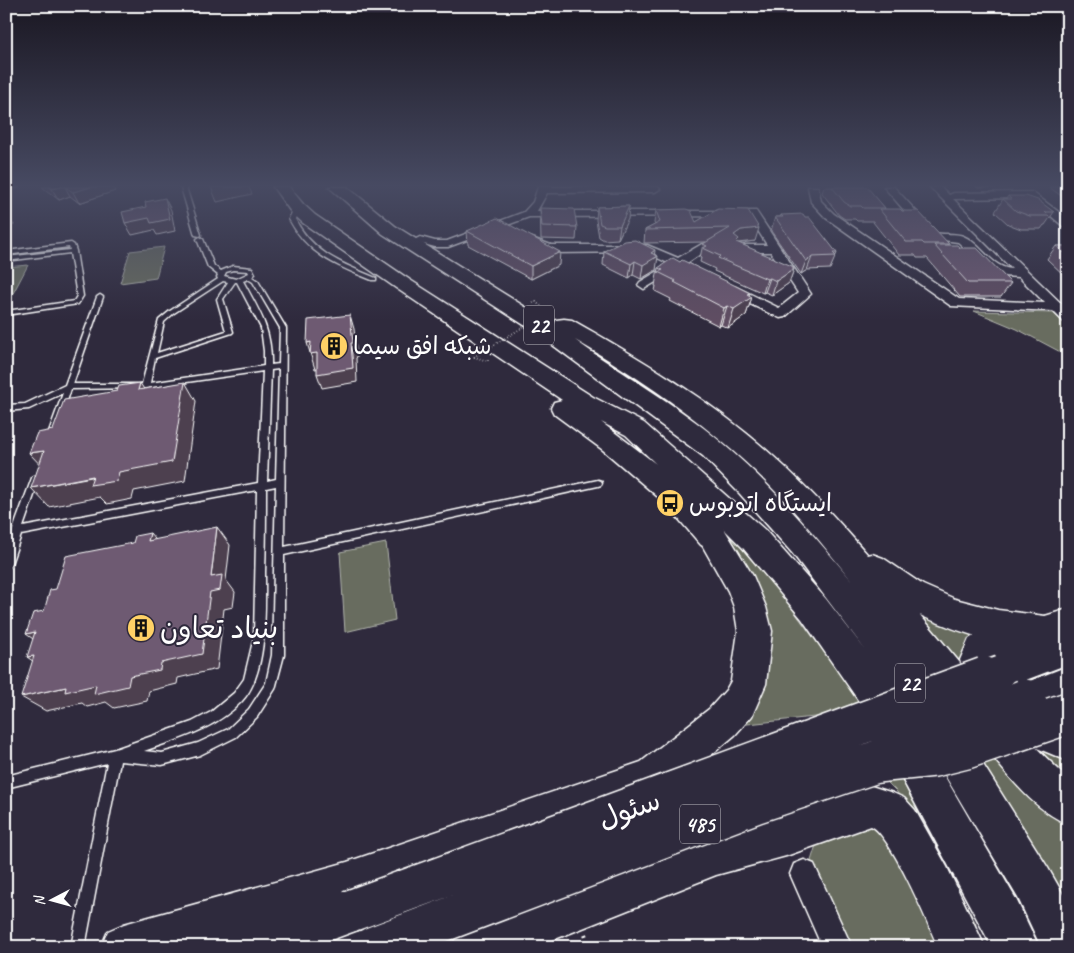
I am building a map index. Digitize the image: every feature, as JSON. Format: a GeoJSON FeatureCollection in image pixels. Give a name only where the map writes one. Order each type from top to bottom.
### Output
{"type":"FeatureCollection","features":[{"type":"Feature","properties":{"kind":"main road"},"geometry":{"type":"LineString","coordinates":[[319,231],[325,240],[374,279],[488,355],[612,443],[675,495],[712,536],[738,578],[750,607],[755,632],[748,684],[739,703],[722,722],[653,778]]}},
{"type":"Feature","properties":{"kind":"main road","name":"22"},"geometry":{"type":"LineString","coordinates":[[337,231],[403,284],[584,403],[635,429],[742,527],[774,561],[814,609],[880,700],[1009,936]]}},
{"type":"Feature","properties":{"kind":"main road","name":"22"},"geometry":{"type":"LineString","coordinates":[[371,231],[428,271],[538,340],[603,372]]}},
{"type":"Feature","properties":{"kind":"main road","name":"22"},"geometry":{"type":"LineString","coordinates":[[390,231],[543,327],[712,449],[750,486],[804,545],[849,601],[914,689],[1033,883],[1066,947]]}},
{"type":"Feature","properties":{"kind":"main road"},"geometry":{"type":"LineString","coordinates":[[405,231],[420,240],[446,249],[642,370],[704,412],[771,471],[820,520],[877,572],[920,600],[952,615],[982,624],[1060,635]]}},
{"type":"Feature","properties":{"kind":"main road"},"geometry":{"type":"LineString","coordinates":[[556,318],[663,394],[712,449]]}},
{"type":"Feature","properties":{"kind":"main road"},"geometry":{"type":"LineString","coordinates":[[820,520],[1023,762],[1068,804]]}},
{"type":"Feature","properties":{"kind":"main road"},"geometry":{"type":"LineString","coordinates":[[1060,635],[990,644],[981,651],[977,660],[982,676],[1022,720],[1045,733],[1068,742]]}},
{"type":"Feature","properties":{"kind":"main road","name":"سئول"},"geometry":{"type":"LineString","coordinates":[[245,947],[362,929],[876,762],[1013,686],[1060,635]]}},
{"type":"Feature","properties":{"kind":"main road","name":"سئول"},"geometry":{"type":"LineString","coordinates":[[362,929],[1013,686],[1068,683]]}},
{"type":"Feature","properties":{"kind":"main road"},"geometry":{"type":"LineString","coordinates":[[876,762],[934,756],[966,748],[1068,713]]}},
{"type":"Feature","properties":{"kind":"main road"},"geometry":{"type":"LineString","coordinates":[[124,947],[347,884],[800,727],[817,730],[833,741],[841,751],[848,768],[849,774],[844,783],[716,854]]}},
{"type":"Feature","properties":{"kind":"main road"},"geometry":{"type":"LineString","coordinates":[[475,947],[716,854],[786,835],[871,806],[879,807],[889,813],[900,825],[932,882],[962,947]]}},
{"type":"Feature","properties":{"kind":"street"},"geometry":{"type":"LineString","coordinates":[[446,249],[483,231]]}},
{"type":"Feature","properties":{"kind":"street"},"geometry":{"type":"LineString","coordinates":[[518,231],[541,246],[551,249],[647,248],[703,276]]}},
{"type":"Feature","properties":{"kind":"street"},"geometry":{"type":"LineString","coordinates":[[720,284],[780,314],[805,294],[764,231]]}},
{"type":"Feature","properties":{"kind":"street"},"geometry":{"type":"LineString","coordinates":[[852,231],[956,303],[1062,306]]}},
{"type":"Feature","properties":{"kind":"street"},"geometry":{"type":"LineString","coordinates":[[928,231],[932,236],[961,239],[992,266],[1006,273],[1039,276]]}},
{"type":"Feature","properties":{"kind":"street"},"geometry":{"type":"LineString","coordinates":[[980,231],[1024,275],[1062,306]]}},
{"type":"Feature","properties":{"kind":"street"},"geometry":{"type":"LineString","coordinates":[[992,231],[1039,276],[1062,306],[1068,318]]}},
{"type":"Feature","properties":{"kind":"street"},"geometry":{"type":"LineString","coordinates":[[644,285],[706,246]]}},
{"type":"Feature","properties":{"kind":"street"},"geometry":{"type":"LineString","coordinates":[[775,248],[738,249],[791,272]]}},
{"type":"Feature","properties":{"kind":"street"},"geometry":{"type":"LineString","coordinates":[[804,874],[837,947]]}},
{"type":"Feature","properties":{"kind":"lane"},"geometry":{"type":"LineString","coordinates":[[114,755],[162,759],[200,749],[232,733],[253,713],[271,685],[278,655],[283,328],[255,281],[222,276],[211,266],[197,231]]}},
{"type":"Feature","properties":{"kind":"lane"},"geometry":{"type":"LineString","coordinates":[[6,253],[71,244],[80,296],[76,303],[6,313]]}},
{"type":"Feature","properties":{"kind":"lane"},"geometry":{"type":"LineString","coordinates":[[6,259],[73,250]]}},
{"type":"Feature","properties":{"kind":"lane"},"geometry":{"type":"LineString","coordinates":[[145,386],[152,357],[161,321],[234,268],[246,268],[252,271],[240,279],[220,299],[230,332],[152,357]]}},
{"type":"Feature","properties":{"kind":"lane"},"geometry":{"type":"LineString","coordinates":[[6,782],[114,755],[195,727],[216,716],[238,697],[248,682],[259,637],[262,486],[268,351],[264,328],[240,279]]}},
{"type":"Feature","properties":{"kind":"lane"},"geometry":{"type":"LineString","coordinates":[[46,450],[100,297]]}},
{"type":"Feature","properties":{"kind":"lane"},"geometry":{"type":"LineString","coordinates":[[6,408],[26,407],[68,387],[145,386],[281,366]]}},
{"type":"Feature","properties":{"kind":"lane"},"geometry":{"type":"LineString","coordinates":[[6,564],[40,468]]}},
{"type":"Feature","properties":{"kind":"lane"},"geometry":{"type":"LineString","coordinates":[[17,532],[280,482]]}},
{"type":"Feature","properties":{"kind":"lane"},"geometry":{"type":"LineString","coordinates":[[279,552],[598,483]]}},
{"type":"Feature","properties":{"kind":"lane"},"geometry":{"type":"LineString","coordinates":[[78,947],[114,755]]}},
{"type":"Feature","properties":{"kind":"path"},"geometry":{"type":"LineString","coordinates":[[488,361],[474,357],[556,318]]}},
{"type":"Feature","properties":{"kind":"green space"},"geometry":{"type":"Polygon","coordinates":[[[164,247],[156,278],[120,283],[130,251],[164,247]]]}},
{"type":"Feature","properties":{"kind":"green space"},"geometry":{"type":"Polygon","coordinates":[[[28,265],[9,301],[6,301],[6,267],[28,265]]]}},
{"type":"Feature","properties":{"kind":"green space"},"geometry":{"type":"Polygon","coordinates":[[[974,311],[1053,313],[1068,328],[1068,356],[1017,329],[974,311]]]}},
{"type":"Feature","properties":{"kind":"green space"},"geometry":{"type":"Polygon","coordinates":[[[753,463],[1068,813],[1068,912],[988,773],[920,670],[837,562],[748,468],[753,463]]]}},
{"type":"Feature","properties":{"kind":"green space"},"geometry":{"type":"Polygon","coordinates":[[[715,517],[788,603],[864,707],[976,924],[975,944],[938,868],[897,792],[827,721],[814,717],[738,725],[767,639],[715,517]]]}},
{"type":"Feature","properties":{"kind":"green space"},"geometry":{"type":"Polygon","coordinates":[[[386,543],[395,620],[345,632],[340,552],[386,543]]]}},
{"type":"Feature","properties":{"kind":"green space"},"geometry":{"type":"Polygon","coordinates":[[[886,589],[992,636],[960,683],[886,589]]]}},
{"type":"Feature","properties":{"kind":"green space"},"geometry":{"type":"Polygon","coordinates":[[[1036,744],[1068,756],[1068,794],[1016,750],[1036,744]]]}},
{"type":"Feature","properties":{"kind":"green space"},"geometry":{"type":"Polygon","coordinates":[[[879,820],[944,947],[849,947],[810,864],[817,842],[879,820]]]}},
{"type":"Feature","properties":{"kind":"building"},"geometry":{"type":"Polygon","coordinates":[[[468,231],[522,231],[560,252],[531,266],[468,231]]]}},
{"type":"Feature","properties":{"kind":"building"},"geometry":{"type":"Polygon","coordinates":[[[724,231],[739,231],[734,235],[739,239],[736,242],[792,266],[794,269],[776,281],[770,278],[767,279],[718,258],[720,256],[703,248],[707,246],[703,244],[724,231]]]}},
{"type":"Feature","properties":{"kind":"building"},"geometry":{"type":"Polygon","coordinates":[[[785,231],[820,231],[837,253],[833,253],[836,256],[812,257],[806,261],[785,231]]]}},
{"type":"Feature","properties":{"kind":"building"},"geometry":{"type":"Polygon","coordinates":[[[897,231],[937,231],[949,244],[924,244],[922,242],[906,242],[897,231]]]}},
{"type":"Feature","properties":{"kind":"building"},"geometry":{"type":"Polygon","coordinates":[[[635,240],[655,250],[651,253],[658,256],[643,265],[635,261],[631,264],[604,251],[624,241],[635,240]]]}},
{"type":"Feature","properties":{"kind":"building"},"geometry":{"type":"Polygon","coordinates":[[[934,245],[957,245],[960,248],[977,248],[1011,283],[968,283],[934,245]]]}},
{"type":"Feature","properties":{"kind":"building"},"geometry":{"type":"Polygon","coordinates":[[[1056,246],[1068,246],[1068,256],[1056,246]]]}},
{"type":"Feature","properties":{"kind":"building"},"geometry":{"type":"Polygon","coordinates":[[[673,258],[680,262],[682,260],[732,284],[750,293],[747,294],[752,297],[734,309],[727,306],[724,308],[658,272],[663,270],[658,268],[673,258]]]}},
{"type":"Feature","properties":{"kind":"building"},"geometry":{"type":"Polygon","coordinates":[[[350,315],[353,368],[317,374],[317,353],[310,354],[311,342],[307,343],[308,320],[350,315]]]}},
{"type":"Feature","properties":{"kind":"building"},"geometry":{"type":"Polygon","coordinates":[[[185,382],[172,462],[119,472],[117,481],[90,485],[93,476],[31,488],[44,451],[29,453],[37,433],[53,430],[64,400],[117,391],[119,386],[140,383],[138,390],[185,382]]]}},
{"type":"Feature","properties":{"kind":"building","name":"بنیاد تعاون"},"geometry":{"type":"Polygon","coordinates":[[[217,527],[211,577],[222,575],[220,590],[210,592],[202,654],[161,663],[160,670],[130,676],[128,686],[94,694],[96,685],[65,692],[66,687],[21,697],[34,656],[27,657],[35,632],[26,634],[33,613],[44,611],[50,590],[56,589],[66,556],[133,543],[135,536],[150,533],[148,541],[217,527]]]}},
{"type":"Feature","properties":{"kind":"place","name":"شبکه افق سیما"},"geometry":{"type":"Point","coordinates":[334,346]}},
{"type":"Feature","properties":{"kind":"place","name":"ایستگاه اتوبوس"},"geometry":{"type":"Point","coordinates":[670,503]}},
{"type":"Feature","properties":{"kind":"place","name":"بنیاد تعاون"},"geometry":{"type":"Point","coordinates":[141,628]}}]}
